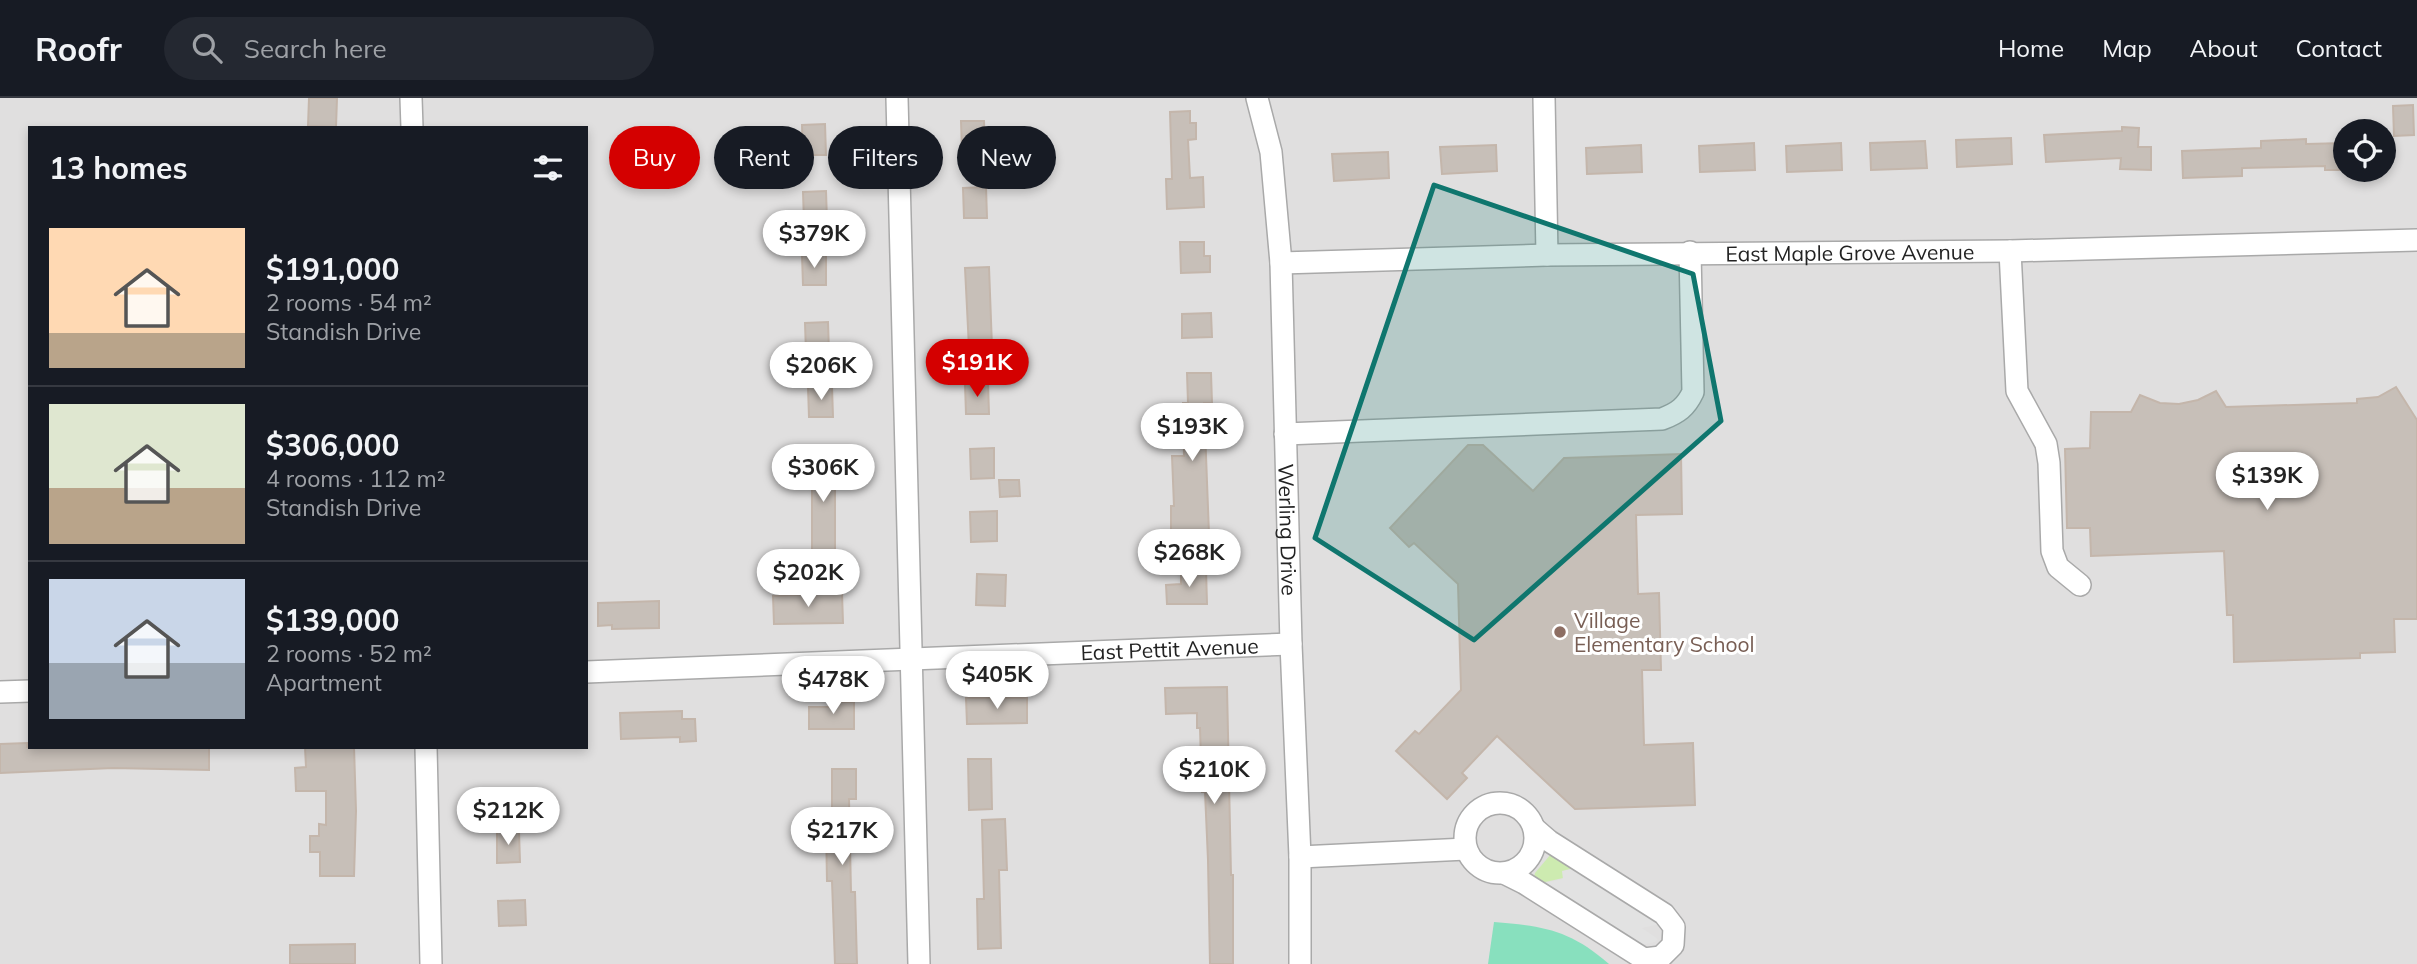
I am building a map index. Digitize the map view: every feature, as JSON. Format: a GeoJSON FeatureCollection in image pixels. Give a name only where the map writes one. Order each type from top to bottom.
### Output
{"type":"FeatureCollection","features":[{"type":"Feature","properties":{"kind":"street"},"geometry":{"type":"LineString","coordinates":[[411,98],[412,126]]}},
{"type":"Feature","properties":{"kind":"street"},"geometry":{"type":"LineString","coordinates":[[897,98],[919,964]]}},
{"type":"Feature","properties":{"kind":"street","name":"Werling Drive"},"geometry":{"type":"LineString","coordinates":[[1257,98],[1271,152],[1281,263],[1291,644],[1300,857],[1300,964]]}},
{"type":"Feature","properties":{"kind":"street"},"geometry":{"type":"LineString","coordinates":[[1544,98],[1546,255]]}},
{"type":"Feature","properties":{"kind":"street","name":"East Maple Grove Avenue"},"geometry":{"type":"LineString","coordinates":[[1281,263],[1690,252],[2010,251],[2417,240]]}},
{"type":"Feature","properties":{"kind":"street"},"geometry":{"type":"LineString","coordinates":[[2010,251],[2017,391],[2046,444],[2052,551],[2058,567],[2080,585]]}},
{"type":"Feature","properties":{"kind":"street"},"geometry":{"type":"LineString","coordinates":[[1285,434],[1662,419],[1676,414],[1687,404],[1693,392],[1690,252]]}},
{"type":"Feature","properties":{"kind":"street","name":"East Pettit Avenue"},"geometry":{"type":"LineString","coordinates":[[588,672],[1291,644]]}},
{"type":"Feature","properties":{"kind":"street"},"geometry":{"type":"LineString","coordinates":[[0,692],[28,691]]}},
{"type":"Feature","properties":{"kind":"street"},"geometry":{"type":"LineString","coordinates":[[426,749],[432,964]]}},
{"type":"Feature","properties":{"kind":"street"},"geometry":{"type":"LineString","coordinates":[[1494,803],[1519,808],[1534,828],[1536,841],[1533,853],[1518,870],[1506,874],[1493,874],[1481,869],[1472,861],[1466,849],[1464,837],[1473,815],[1494,803]]}},
{"type":"Feature","properties":{"kind":"street"},"geometry":{"type":"LineString","coordinates":[[1506,874],[1644,959],[1661,957],[1673,945],[1674,927],[1664,914],[1549,841],[1534,828]]}},
{"type":"Feature","properties":{"kind":"street"},"geometry":{"type":"LineString","coordinates":[[1300,857],[1466,849]]}},
{"type":"Feature","properties":{"kind":"highlighted area"},"geometry":{"type":"Polygon","coordinates":[[[1434,185],[1693,274],[1721,421],[1474,640],[1315,538],[1434,185]]]}},
{"type":"Feature","properties":{"kind":"shaded area"},"geometry":{"type":"Polygon","coordinates":[[[0,98],[2417,98],[2417,964],[0,964],[0,98]]]}},
{"type":"Feature","properties":{"kind":"shaded area"},"geometry":{"type":"Polygon","coordinates":[[[1578,867],[1664,923],[1642,928],[1658,939],[1637,946],[1540,884],[1563,879],[1562,871],[1578,867]]]}},
{"type":"Feature","properties":{"kind":"green space"},"geometry":{"type":"Polygon","coordinates":[[[1551,854],[1574,867],[1563,878],[1541,883],[1534,877],[1535,873],[1551,854]]]}},
{"type":"Feature","properties":{"kind":"green space"},"geometry":{"type":"Polygon","coordinates":[[[1494,922],[1528,925],[1556,932],[1582,944],[1609,964],[1488,964],[1494,922]]]}},
{"type":"Feature","properties":{"kind":"building"},"geometry":{"type":"Polygon","coordinates":[[[309,98],[337,98],[336,126],[308,126],[309,98]]]}},
{"type":"Feature","properties":{"kind":"building"},"geometry":{"type":"Polygon","coordinates":[[[2413,105],[2414,135],[2396,136],[2393,106],[2413,105]]]}},
{"type":"Feature","properties":{"kind":"building"},"geometry":{"type":"Polygon","coordinates":[[[1190,111],[1190,123],[1196,123],[1196,139],[1188,140],[1190,178],[1203,177],[1204,207],[1167,209],[1166,179],[1172,179],[1170,112],[1190,111]]]}},
{"type":"Feature","properties":{"kind":"building"},"geometry":{"type":"Polygon","coordinates":[[[961,121],[984,121],[984,126],[961,126],[961,121]]]}},
{"type":"Feature","properties":{"kind":"building"},"geometry":{"type":"Polygon","coordinates":[[[825,124],[826,155],[814,155],[814,126],[802,125],[825,124]]]}},
{"type":"Feature","properties":{"kind":"building"},"geometry":{"type":"Polygon","coordinates":[[[2122,127],[2139,128],[2138,147],[2151,147],[2151,170],[2120,169],[2121,158],[2046,162],[2044,135],[2122,131],[2122,127]]]}},
{"type":"Feature","properties":{"kind":"building"},"geometry":{"type":"Polygon","coordinates":[[[2011,138],[2012,164],[1957,167],[1956,140],[2011,138]]]}},
{"type":"Feature","properties":{"kind":"building"},"geometry":{"type":"Polygon","coordinates":[[[2306,139],[2306,144],[2333,143],[2333,170],[2325,170],[2325,166],[2242,168],[2242,176],[2183,178],[2182,151],[2261,148],[2261,141],[2306,139]]]}},
{"type":"Feature","properties":{"kind":"building"},"geometry":{"type":"Polygon","coordinates":[[[1925,141],[1927,168],[1871,170],[1870,143],[1925,141]]]}},
{"type":"Feature","properties":{"kind":"building"},"geometry":{"type":"Polygon","coordinates":[[[1754,143],[1755,170],[1700,172],[1699,146],[1754,143]]]}},
{"type":"Feature","properties":{"kind":"building"},"geometry":{"type":"Polygon","coordinates":[[[1841,143],[1842,170],[1787,172],[1786,146],[1841,143]]]}},
{"type":"Feature","properties":{"kind":"building"},"geometry":{"type":"Polygon","coordinates":[[[1496,145],[1497,171],[1442,174],[1440,147],[1496,145]]]}},
{"type":"Feature","properties":{"kind":"building"},"geometry":{"type":"Polygon","coordinates":[[[1641,145],[1642,172],[1587,174],[1586,148],[1641,145]]]}},
{"type":"Feature","properties":{"kind":"building"},"geometry":{"type":"Polygon","coordinates":[[[1388,152],[1389,178],[1334,181],[1332,154],[1388,152]]]}},
{"type":"Feature","properties":{"kind":"building"},"geometry":{"type":"Polygon","coordinates":[[[963,189],[986,189],[987,218],[964,218],[963,189]]]}},
{"type":"Feature","properties":{"kind":"building"},"geometry":{"type":"Polygon","coordinates":[[[826,191],[827,221],[804,222],[803,192],[826,191]]]}},
{"type":"Feature","properties":{"kind":"building"},"geometry":{"type":"Polygon","coordinates":[[[1180,242],[1204,242],[1204,256],[1210,256],[1210,272],[1181,273],[1180,242]]]}},
{"type":"Feature","properties":{"kind":"building"},"geometry":{"type":"Polygon","coordinates":[[[826,254],[826,285],[803,285],[802,255],[826,254]]]}},
{"type":"Feature","properties":{"kind":"building"},"geometry":{"type":"Polygon","coordinates":[[[989,267],[992,347],[969,348],[965,268],[989,267]]]}},
{"type":"Feature","properties":{"kind":"building"},"geometry":{"type":"Polygon","coordinates":[[[1211,313],[1212,337],[1182,338],[1182,314],[1211,313]]]}},
{"type":"Feature","properties":{"kind":"building"},"geometry":{"type":"Polygon","coordinates":[[[828,322],[829,353],[806,353],[805,323],[828,322]]]}},
{"type":"Feature","properties":{"kind":"building"},"geometry":{"type":"Polygon","coordinates":[[[1187,373],[1211,373],[1212,403],[1204,403],[1209,534],[1171,535],[1171,506],[1174,506],[1172,456],[1184,456],[1183,403],[1188,403],[1187,373]]]}},
{"type":"Feature","properties":{"kind":"building"},"geometry":{"type":"Polygon","coordinates":[[[988,383],[989,414],[966,414],[965,384],[988,383]]]}},
{"type":"Feature","properties":{"kind":"building"},"geometry":{"type":"Polygon","coordinates":[[[808,387],[832,387],[833,417],[809,417],[808,387]]]}},
{"type":"Feature","properties":{"kind":"building"},"geometry":{"type":"Polygon","coordinates":[[[2396,387],[2417,420],[2417,619],[2394,619],[2395,652],[2360,653],[2360,658],[2234,662],[2233,615],[2227,615],[2224,551],[2091,556],[2090,528],[2067,528],[2065,449],[2090,448],[2091,412],[2131,412],[2140,395],[2160,403],[2179,404],[2198,400],[2216,391],[2226,407],[2357,403],[2357,399],[2378,397],[2396,387]]]}},
{"type":"Feature","properties":{"kind":"building","name":"Village Elementary School"},"geometry":{"type":"Polygon","coordinates":[[[1468,445],[1483,445],[1533,491],[1564,458],[1681,454],[1682,514],[1636,515],[1638,594],[1659,593],[1661,670],[1642,670],[1644,745],[1693,743],[1695,805],[1575,809],[1497,736],[1462,773],[1467,778],[1447,799],[1396,751],[1415,731],[1419,734],[1461,690],[1458,584],[1414,543],[1409,547],[1390,528],[1468,445]]]}},
{"type":"Feature","properties":{"kind":"building"},"geometry":{"type":"Polygon","coordinates":[[[994,448],[994,478],[971,479],[970,449],[994,448]]]}},
{"type":"Feature","properties":{"kind":"building"},"geometry":{"type":"Polygon","coordinates":[[[835,452],[835,555],[812,556],[812,453],[835,452]]]}},
{"type":"Feature","properties":{"kind":"building"},"geometry":{"type":"Polygon","coordinates":[[[999,480],[1019,480],[1020,496],[1000,497],[999,480]]]}},
{"type":"Feature","properties":{"kind":"building"},"geometry":{"type":"Polygon","coordinates":[[[997,511],[997,541],[971,542],[970,512],[997,511]]]}},
{"type":"Feature","properties":{"kind":"building"},"geometry":{"type":"Polygon","coordinates":[[[1206,569],[1207,604],[1167,604],[1166,585],[1181,584],[1181,570],[1206,569]]]}},
{"type":"Feature","properties":{"kind":"building"},"geometry":{"type":"Polygon","coordinates":[[[977,574],[1006,575],[1005,606],[976,605],[977,574]]]}},
{"type":"Feature","properties":{"kind":"building"},"geometry":{"type":"Polygon","coordinates":[[[842,593],[843,623],[774,624],[773,596],[842,593]]]}},
{"type":"Feature","properties":{"kind":"building"},"geometry":{"type":"Polygon","coordinates":[[[659,601],[659,628],[612,629],[612,625],[598,626],[598,603],[659,601]]]}},
{"type":"Feature","properties":{"kind":"building"},"geometry":{"type":"Polygon","coordinates":[[[1227,687],[1233,964],[1210,964],[1208,860],[1200,728],[1197,728],[1197,713],[1166,714],[1165,688],[1227,687]]]}},
{"type":"Feature","properties":{"kind":"building"},"geometry":{"type":"Polygon","coordinates":[[[966,698],[1027,698],[1027,723],[967,724],[966,698]]]}},
{"type":"Feature","properties":{"kind":"building"},"geometry":{"type":"Polygon","coordinates":[[[829,702],[854,702],[854,729],[809,729],[809,707],[829,707],[829,702]]]}},
{"type":"Feature","properties":{"kind":"building"},"geometry":{"type":"Polygon","coordinates":[[[682,711],[682,719],[695,719],[696,741],[680,742],[680,737],[621,739],[620,713],[682,711]]]}},
{"type":"Feature","properties":{"kind":"building"},"geometry":{"type":"Polygon","coordinates":[[[27,743],[28,749],[209,749],[209,770],[113,768],[0,773],[0,744],[27,743]]]}},
{"type":"Feature","properties":{"kind":"building"},"geometry":{"type":"Polygon","coordinates":[[[305,749],[354,749],[354,876],[320,876],[320,852],[310,852],[310,836],[319,836],[319,824],[326,825],[326,791],[296,791],[295,768],[306,767],[305,749]]]}},
{"type":"Feature","properties":{"kind":"building"},"geometry":{"type":"Polygon","coordinates":[[[968,759],[991,759],[992,809],[969,810],[968,759]]]}},
{"type":"Feature","properties":{"kind":"building"},"geometry":{"type":"Polygon","coordinates":[[[832,769],[856,769],[856,799],[849,799],[851,892],[855,892],[857,964],[835,964],[832,881],[827,881],[826,826],[832,826],[832,769]]]}},
{"type":"Feature","properties":{"kind":"building"},"geometry":{"type":"Polygon","coordinates":[[[1005,819],[1007,870],[999,870],[1001,948],[978,949],[977,899],[984,899],[982,820],[1005,819]]]}},
{"type":"Feature","properties":{"kind":"building"},"geometry":{"type":"Polygon","coordinates":[[[497,832],[519,832],[520,862],[497,863],[497,832]]]}},
{"type":"Feature","properties":{"kind":"building"},"geometry":{"type":"Polygon","coordinates":[[[525,900],[526,925],[499,926],[498,901],[525,900]]]}},
{"type":"Feature","properties":{"kind":"building"},"geometry":{"type":"Polygon","coordinates":[[[355,944],[355,964],[290,964],[290,945],[355,944]]]}},
{"type":"Feature","properties":{"kind":"place","name":"Village Elementary School"},"geometry":{"type":"Point","coordinates":[1560,632]}}]}
